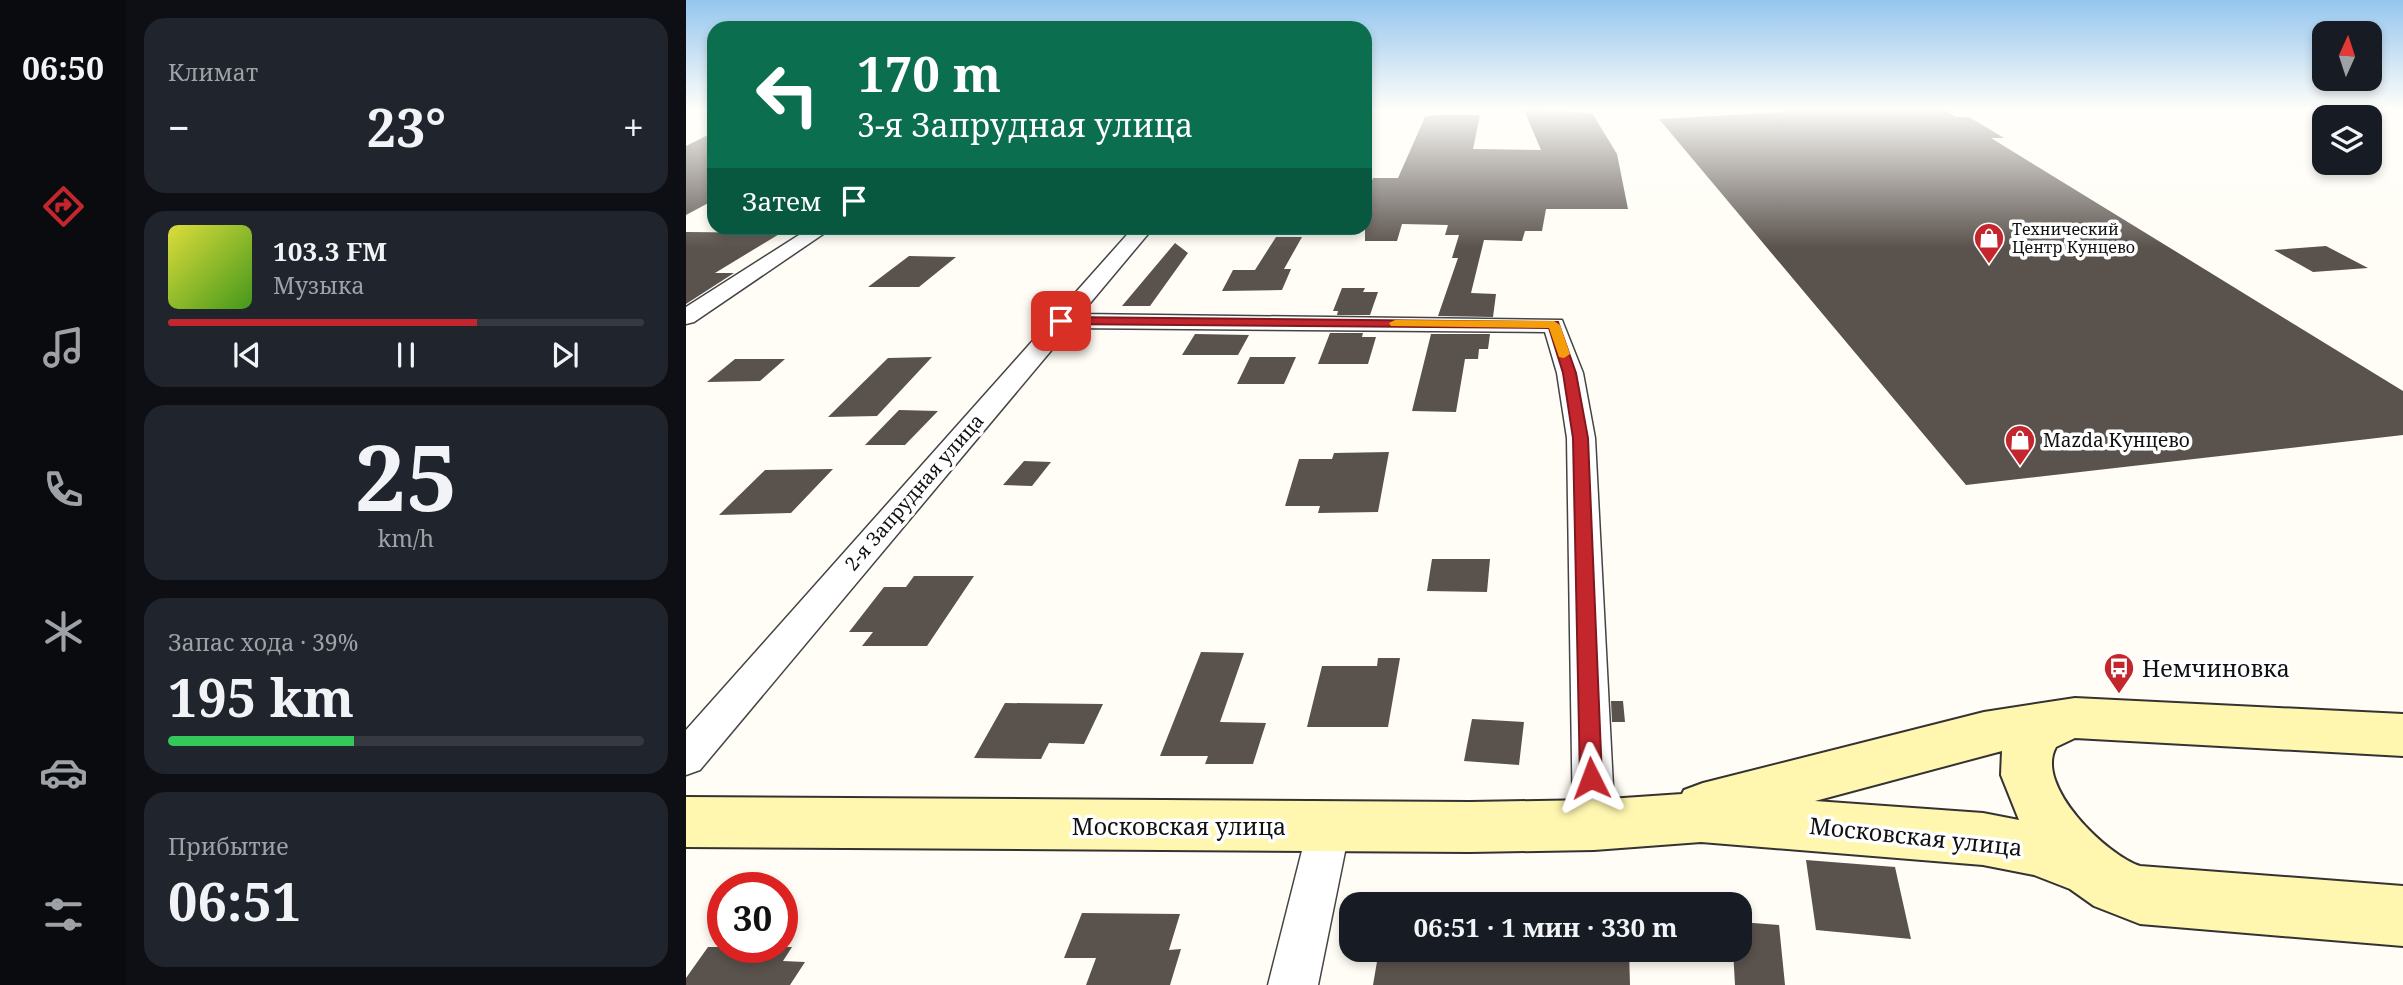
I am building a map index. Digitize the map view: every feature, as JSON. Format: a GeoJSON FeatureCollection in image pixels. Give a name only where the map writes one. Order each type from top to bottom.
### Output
{"type":"FeatureCollection","features":[{"type":"Feature","properties":{"kind":"street"},"geometry":{"type":"LineString","coordinates":[[686,317],[811,235]]}},
{"type":"Feature","properties":{"kind":"street","name":"2-я Запрудная улица"},"geometry":{"type":"LineString","coordinates":[[686,758],[1137,235]]}},
{"type":"Feature","properties":{"kind":"street"},"geometry":{"type":"LineString","coordinates":[[1061,321],[1554,325],[1570,373],[1581,438],[1594,825]]}},
{"type":"Feature","properties":{"kind":"street","name":"Московская улица"},"geometry":{"type":"LineString","coordinates":[[1671,817],[1984,733],[2059,720],[2128,719],[2403,735]]}},
{"type":"Feature","properties":{"kind":"street"},"geometry":{"type":"LineString","coordinates":[[2059,720],[2040,730],[2030,742],[2026,762],[2043,814],[2063,843],[2090,870]]}},
{"type":"Feature","properties":{"kind":"street","name":"Московская улица"},"geometry":{"type":"LineString","coordinates":[[686,822],[1329,827],[1594,825],[1671,817],[1701,817],[1983,839],[2036,849],[2090,870],[2115,886],[2140,895],[2403,916]]}},
{"type":"Feature","properties":{"kind":"street"},"geometry":{"type":"LineString","coordinates":[[1293,985],[1329,827]]}},
{"type":"Feature","properties":{"kind":"building"},"geometry":{"type":"Polygon","coordinates":[[[686,156],[707,156],[707,204],[686,215],[686,156]]]}},
{"type":"Feature","properties":{"kind":"building"},"geometry":{"type":"Polygon","coordinates":[[[1408,156],[1617,156],[1628,209],[1546,209],[1542,231],[1525,231],[1522,241],[1484,240],[1471,293],[1496,294],[1493,317],[1438,316],[1458,258],[1452,258],[1459,235],[1445,235],[1448,225],[1402,224],[1397,241],[1365,241],[1365,235],[1372,235],[1373,178],[1398,178],[1408,156]]]}},
{"type":"Feature","properties":{"kind":"building","name":"Технический Центр Кунцево"},"geometry":{"type":"Polygon","coordinates":[[[1690,156],[2020,156],[2403,391],[2403,435],[1966,485],[1690,156]]]}},
{"type":"Feature","properties":{"kind":"building"},"geometry":{"type":"Polygon","coordinates":[[[686,232],[707,232],[707,235],[778,235],[715,273],[734,273],[686,304],[686,232]]]}},
{"type":"Feature","properties":{"kind":"building"},"geometry":{"type":"Polygon","coordinates":[[[1276,237],[1302,237],[1284,269],[1291,269],[1282,290],[1222,291],[1233,270],[1255,270],[1276,237]]]}},
{"type":"Feature","properties":{"kind":"building"},"geometry":{"type":"Polygon","coordinates":[[[1175,243],[1188,253],[1150,306],[1122,306],[1175,243]]]}},
{"type":"Feature","properties":{"kind":"building"},"geometry":{"type":"Polygon","coordinates":[[[2326,246],[2368,268],[2313,272],[2274,250],[2326,246]]]}},
{"type":"Feature","properties":{"kind":"building"},"geometry":{"type":"Polygon","coordinates":[[[909,256],[956,257],[919,287],[868,287],[909,256]]]}},
{"type":"Feature","properties":{"kind":"building"},"geometry":{"type":"Polygon","coordinates":[[[1342,288],[1365,288],[1363,292],[1378,292],[1370,315],[1337,315],[1338,311],[1333,311],[1342,288]]]}},
{"type":"Feature","properties":{"kind":"building"},"geometry":{"type":"Polygon","coordinates":[[[1330,333],[1363,333],[1362,337],[1376,337],[1368,364],[1318,364],[1330,333]]]}},
{"type":"Feature","properties":{"kind":"building"},"geometry":{"type":"Polygon","coordinates":[[[1195,334],[1249,335],[1238,355],[1182,355],[1195,334]]]}},
{"type":"Feature","properties":{"kind":"building"},"geometry":{"type":"Polygon","coordinates":[[[1431,334],[1490,334],[1488,349],[1479,349],[1478,359],[1465,359],[1456,412],[1412,411],[1431,334]]]}},
{"type":"Feature","properties":{"kind":"building"},"geometry":{"type":"Polygon","coordinates":[[[932,357],[877,416],[828,417],[888,358],[932,357]]]}},
{"type":"Feature","properties":{"kind":"building"},"geometry":{"type":"Polygon","coordinates":[[[1250,357],[1296,357],[1284,384],[1237,384],[1250,357]]]}},
{"type":"Feature","properties":{"kind":"building"},"geometry":{"type":"Polygon","coordinates":[[[735,359],[785,359],[760,381],[707,382],[735,359]]]}},
{"type":"Feature","properties":{"kind":"building"},"geometry":{"type":"Polygon","coordinates":[[[899,410],[938,411],[905,445],[865,445],[899,410]]]}},
{"type":"Feature","properties":{"kind":"building"},"geometry":{"type":"Polygon","coordinates":[[[1389,452],[1378,512],[1318,513],[1320,506],[1285,506],[1299,459],[1332,459],[1334,453],[1389,452]]]}},
{"type":"Feature","properties":{"kind":"building"},"geometry":{"type":"Polygon","coordinates":[[[1024,461],[1051,462],[1032,486],[1003,485],[1024,461]]]}},
{"type":"Feature","properties":{"kind":"building"},"geometry":{"type":"Polygon","coordinates":[[[833,469],[791,513],[719,515],[765,470],[833,469]]]}},
{"type":"Feature","properties":{"kind":"building"},"geometry":{"type":"Polygon","coordinates":[[[1432,559],[1490,559],[1487,592],[1427,591],[1432,559]]]}},
{"type":"Feature","properties":{"kind":"building"},"geometry":{"type":"Polygon","coordinates":[[[914,576],[974,576],[927,646],[862,646],[873,632],[849,632],[884,587],[906,587],[914,576]]]}},
{"type":"Feature","properties":{"kind":"building"},"geometry":{"type":"Polygon","coordinates":[[[1201,652],[1244,653],[1220,722],[1266,723],[1253,764],[1205,764],[1208,756],[1160,756],[1201,652]]]}},
{"type":"Feature","properties":{"kind":"building"},"geometry":{"type":"Polygon","coordinates":[[[1378,658],[1400,658],[1388,727],[1307,727],[1322,666],[1377,666],[1378,658]]]}},
{"type":"Feature","properties":{"kind":"building"},"geometry":{"type":"Polygon","coordinates":[[[1611,701],[1623,701],[1625,722],[1612,722],[1611,701]]]}},
{"type":"Feature","properties":{"kind":"building"},"geometry":{"type":"Polygon","coordinates":[[[1005,703],[1103,704],[1084,744],[1049,743],[1041,759],[974,758],[1005,703]]]}},
{"type":"Feature","properties":{"kind":"building"},"geometry":{"type":"Polygon","coordinates":[[[1472,719],[1524,722],[1519,765],[1464,761],[1472,719]]]}},
{"type":"Feature","properties":{"kind":"building"},"geometry":{"type":"Polygon","coordinates":[[[1806,860],[1895,867],[1911,939],[1816,930],[1806,860]]]}},
{"type":"Feature","properties":{"kind":"building"},"geometry":{"type":"Polygon","coordinates":[[[1082,913],[1180,914],[1169,950],[1181,949],[1170,985],[1086,985],[1096,958],[1064,958],[1082,913]]]}},
{"type":"Feature","properties":{"kind":"building"},"geometry":{"type":"Polygon","coordinates":[[[1752,923],[1779,925],[1785,985],[1735,985],[1734,962],[1752,962],[1752,923]]]}},
{"type":"Feature","properties":{"kind":"building"},"geometry":{"type":"Polygon","coordinates":[[[707,948],[707,963],[805,962],[790,985],[686,985],[686,978],[707,948]]]}},
{"type":"Feature","properties":{"kind":"building"},"geometry":{"type":"Polygon","coordinates":[[[1377,962],[1629,962],[1630,985],[1373,985],[1377,962]]]}},
{"type":"Feature","properties":{"kind":"slow traffic"},"geometry":{"type":"LineString","coordinates":[[1395,323],[1554,325],[1564,354]]}},
{"type":"Feature","properties":{"kind":"place","name":"Технический Центр Кунцево"},"geometry":{"type":"Point","coordinates":[1989,265]}},
{"type":"Feature","properties":{"kind":"place","name":"Mazda Кунцево"},"geometry":{"type":"Point","coordinates":[2020,467]}},
{"type":"Feature","properties":{"kind":"place","name":"Немчиновка"},"geometry":{"type":"Point","coordinates":[2119,695]}},
{"type":"Feature","properties":{"kind":"route"},"geometry":{"type":"LineString","coordinates":[[1061,321],[1554,325],[1570,373],[1581,438],[1591,778]]}}]}
